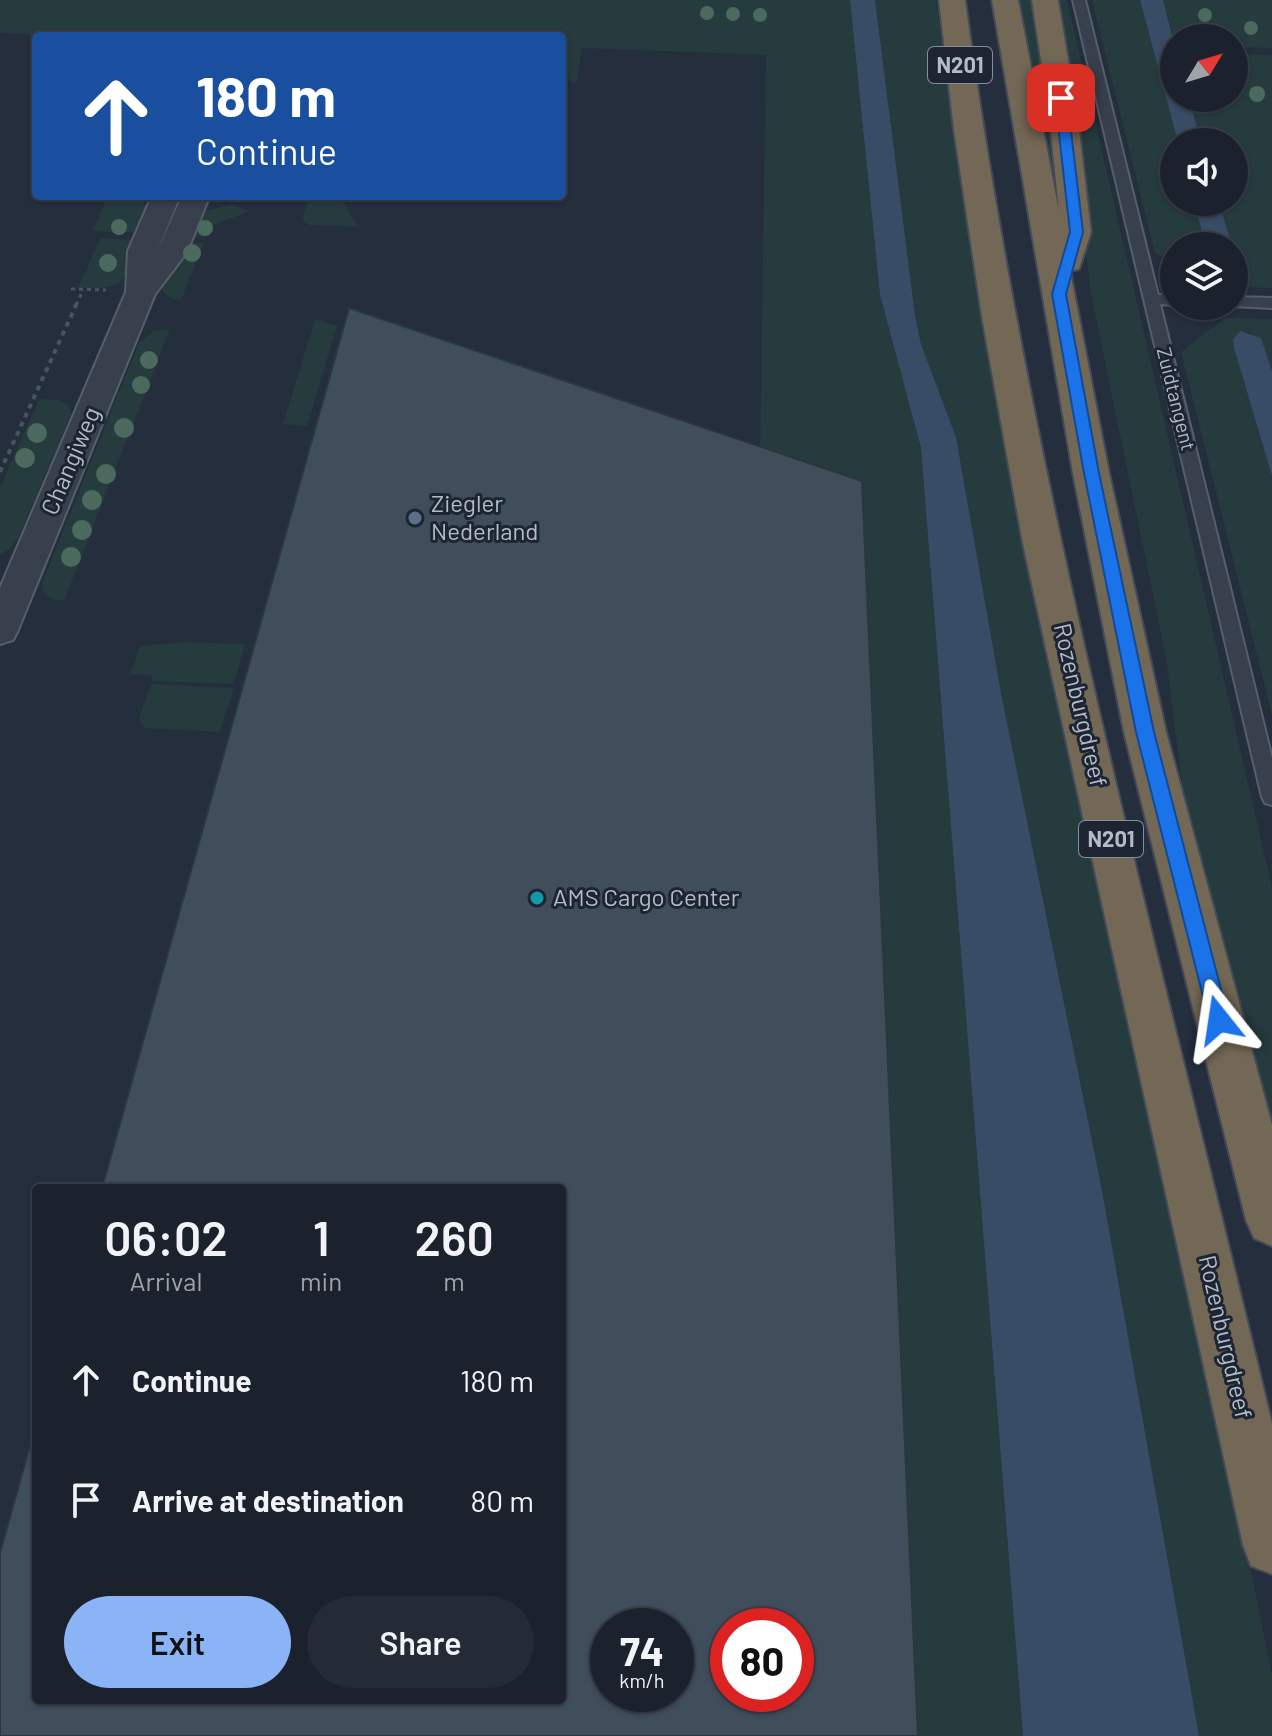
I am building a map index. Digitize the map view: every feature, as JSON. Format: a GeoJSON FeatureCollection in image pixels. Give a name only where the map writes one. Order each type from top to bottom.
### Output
{"type":"FeatureCollection","features":[{"type":"Feature","properties":{"kind":"highway","name":"Rozenburgdreef"},"geometry":{"type":"LineString","coordinates":[[952,0],[968,130],[993,286],[1042,544],[1272,1545]]}},
{"type":"Feature","properties":{"kind":"highway","name":"N201"},"geometry":{"type":"LineString","coordinates":[[1005,0],[1091,473],[1145,732],[1272,1220]]}},
{"type":"Feature","properties":{"kind":"highway"},"geometry":{"type":"LineString","coordinates":[[1045,0],[1063,113],[1076,232],[1059,294]]}},
{"type":"Feature","properties":{"kind":"street","name":"Changiweg"},"geometry":{"type":"LineString","coordinates":[[141,292],[142,251],[164,200]]}},
{"type":"Feature","properties":{"kind":"street","name":"Changiweg"},"geometry":{"type":"LineString","coordinates":[[0,630],[141,292],[173,252],[199,200]]}},
{"type":"Feature","properties":{"kind":"lane","name":"Zuidtangent"},"geometry":{"type":"LineString","coordinates":[[1079,0],[1272,797]]}},
{"type":"Feature","properties":{"kind":"lane"},"geometry":{"type":"LineString","coordinates":[[1151,299],[1160,299]]}},
{"type":"Feature","properties":{"kind":"lane"},"geometry":{"type":"LineString","coordinates":[[1248,302],[1272,303]]}},
{"type":"Feature","properties":{"kind":"path"},"geometry":{"type":"LineString","coordinates":[[0,472],[83,290],[71,289]]}},
{"type":"Feature","properties":{"kind":"green space"},"geometry":{"type":"Polygon","coordinates":[[[0,0],[850,0],[880,295],[921,448],[1023,1736],[909,1736],[760,456],[766,55],[582,48],[576,84],[566,76],[566,32],[0,33],[0,0]]]}},
{"type":"Feature","properties":{"kind":"green space"},"geometry":{"type":"Polygon","coordinates":[[[875,0],[936,0],[974,268],[1003,436],[1067,752],[1242,1523],[1272,1676],[1272,1736],[1199,1736],[1101,1185],[1001,693],[956,437],[921,344],[915,315],[875,0]]]}},
{"type":"Feature","properties":{"kind":"green space"},"geometry":{"type":"Polygon","coordinates":[[[1018,0],[1039,0],[1063,235],[1018,0]]]}},
{"type":"Feature","properties":{"kind":"green space"},"geometry":{"type":"Polygon","coordinates":[[[1053,0],[1067,0],[1272,887],[1272,1126],[1184,799],[1166,658],[1090,289],[1077,161],[1053,0]]]}},
{"type":"Feature","properties":{"kind":"green space"},"geometry":{"type":"Polygon","coordinates":[[[1092,0],[1140,0],[1160,75],[1160,112],[1170,112],[1174,128],[1160,128],[1160,216],[1198,216],[1202,232],[1160,232],[1160,256],[1155,253],[1092,0]]]}},
{"type":"Feature","properties":{"kind":"green space"},"geometry":{"type":"Polygon","coordinates":[[[1163,0],[1272,0],[1272,48],[1248,47],[1248,24],[1169,24],[1163,0]]]}},
{"type":"Feature","properties":{"kind":"green space"},"geometry":{"type":"Polygon","coordinates":[[[1248,54],[1272,55],[1272,288],[1248,287],[1248,232],[1228,232],[1223,216],[1248,216],[1248,128],[1197,128],[1193,112],[1248,112],[1248,54]]]}},
{"type":"Feature","properties":{"kind":"green space"},"geometry":{"type":"Polygon","coordinates":[[[99,200],[143,202],[148,207],[141,233],[92,231],[105,203],[99,200]]]}},
{"type":"Feature","properties":{"kind":"green space"},"geometry":{"type":"Polygon","coordinates":[[[309,200],[341,200],[358,227],[309,225],[302,220],[309,200]]]}},
{"type":"Feature","properties":{"kind":"green space"},"geometry":{"type":"Polygon","coordinates":[[[232,204],[250,211],[210,226],[206,237],[189,236],[206,211],[232,204]]]}},
{"type":"Feature","properties":{"kind":"green space"},"geometry":{"type":"Polygon","coordinates":[[[100,238],[138,240],[130,266],[114,285],[78,288],[100,238]]]}},
{"type":"Feature","properties":{"kind":"green space"},"geometry":{"type":"Polygon","coordinates":[[[185,242],[204,243],[181,300],[167,296],[161,288],[185,242]]]}},
{"type":"Feature","properties":{"kind":"green space"},"geometry":{"type":"Polygon","coordinates":[[[315,319],[337,326],[307,426],[283,424],[315,319]]]}},
{"type":"Feature","properties":{"kind":"green space"},"geometry":{"type":"Polygon","coordinates":[[[1272,319],[1272,371],[1263,345],[1255,336],[1242,331],[1234,348],[1272,476],[1272,715],[1181,352],[1222,320],[1272,319]]]}},
{"type":"Feature","properties":{"kind":"green space"},"geometry":{"type":"Polygon","coordinates":[[[170,329],[64,601],[51,599],[43,591],[42,583],[139,343],[153,331],[170,329]]]}},
{"type":"Feature","properties":{"kind":"green space"},"geometry":{"type":"Polygon","coordinates":[[[39,399],[58,400],[69,406],[71,415],[18,538],[12,547],[0,555],[0,488],[39,399]]]}},
{"type":"Feature","properties":{"kind":"green space"},"geometry":{"type":"Polygon","coordinates":[[[187,642],[245,644],[234,684],[153,681],[151,675],[130,674],[140,646],[187,642]]]}},
{"type":"Feature","properties":{"kind":"green space"},"geometry":{"type":"Polygon","coordinates":[[[151,684],[234,688],[220,732],[144,728],[139,718],[151,684]]]}},
{"type":"Feature","properties":{"kind":"water"},"geometry":{"type":"Polygon","coordinates":[[[850,0],[875,0],[915,315],[921,344],[956,437],[1001,693],[1101,1185],[1199,1736],[1023,1736],[921,448],[880,295],[850,0]]]}},
{"type":"Feature","properties":{"kind":"water"},"geometry":{"type":"Polygon","coordinates":[[[1140,0],[1163,0],[1169,24],[1160,24],[1160,75],[1140,0]]]}},
{"type":"Feature","properties":{"kind":"water"},"geometry":{"type":"Polygon","coordinates":[[[1170,112],[1193,112],[1197,128],[1174,128],[1170,112]]]}},
{"type":"Feature","properties":{"kind":"water"},"geometry":{"type":"Polygon","coordinates":[[[1198,216],[1223,216],[1228,232],[1202,232],[1198,216]]]}},
{"type":"Feature","properties":{"kind":"water"},"geometry":{"type":"Polygon","coordinates":[[[1241,331],[1261,338],[1272,371],[1272,476],[1234,348],[1233,339],[1241,331]]]}},
{"type":"Feature","properties":{"kind":"building","name":"AMS Cargo Center"},"geometry":{"type":"Polygon","coordinates":[[[349,308],[862,481],[918,1736],[0,1736],[0,1553],[32,1438],[32,1704],[566,1704],[566,1184],[103,1184],[349,308]]]}},
{"type":"Feature","properties":{"kind":"place","name":"Ziegler Nederland"},"geometry":{"type":"Point","coordinates":[415,518]}},
{"type":"Feature","properties":{"kind":"place","name":"AMS Cargo Center"},"geometry":{"type":"Point","coordinates":[537,898]}},
{"type":"Feature","properties":{"kind":"route"},"geometry":{"type":"LineString","coordinates":[[1061,98],[1076,232],[1059,294],[1091,473],[1145,732],[1219,1020]]}}]}
